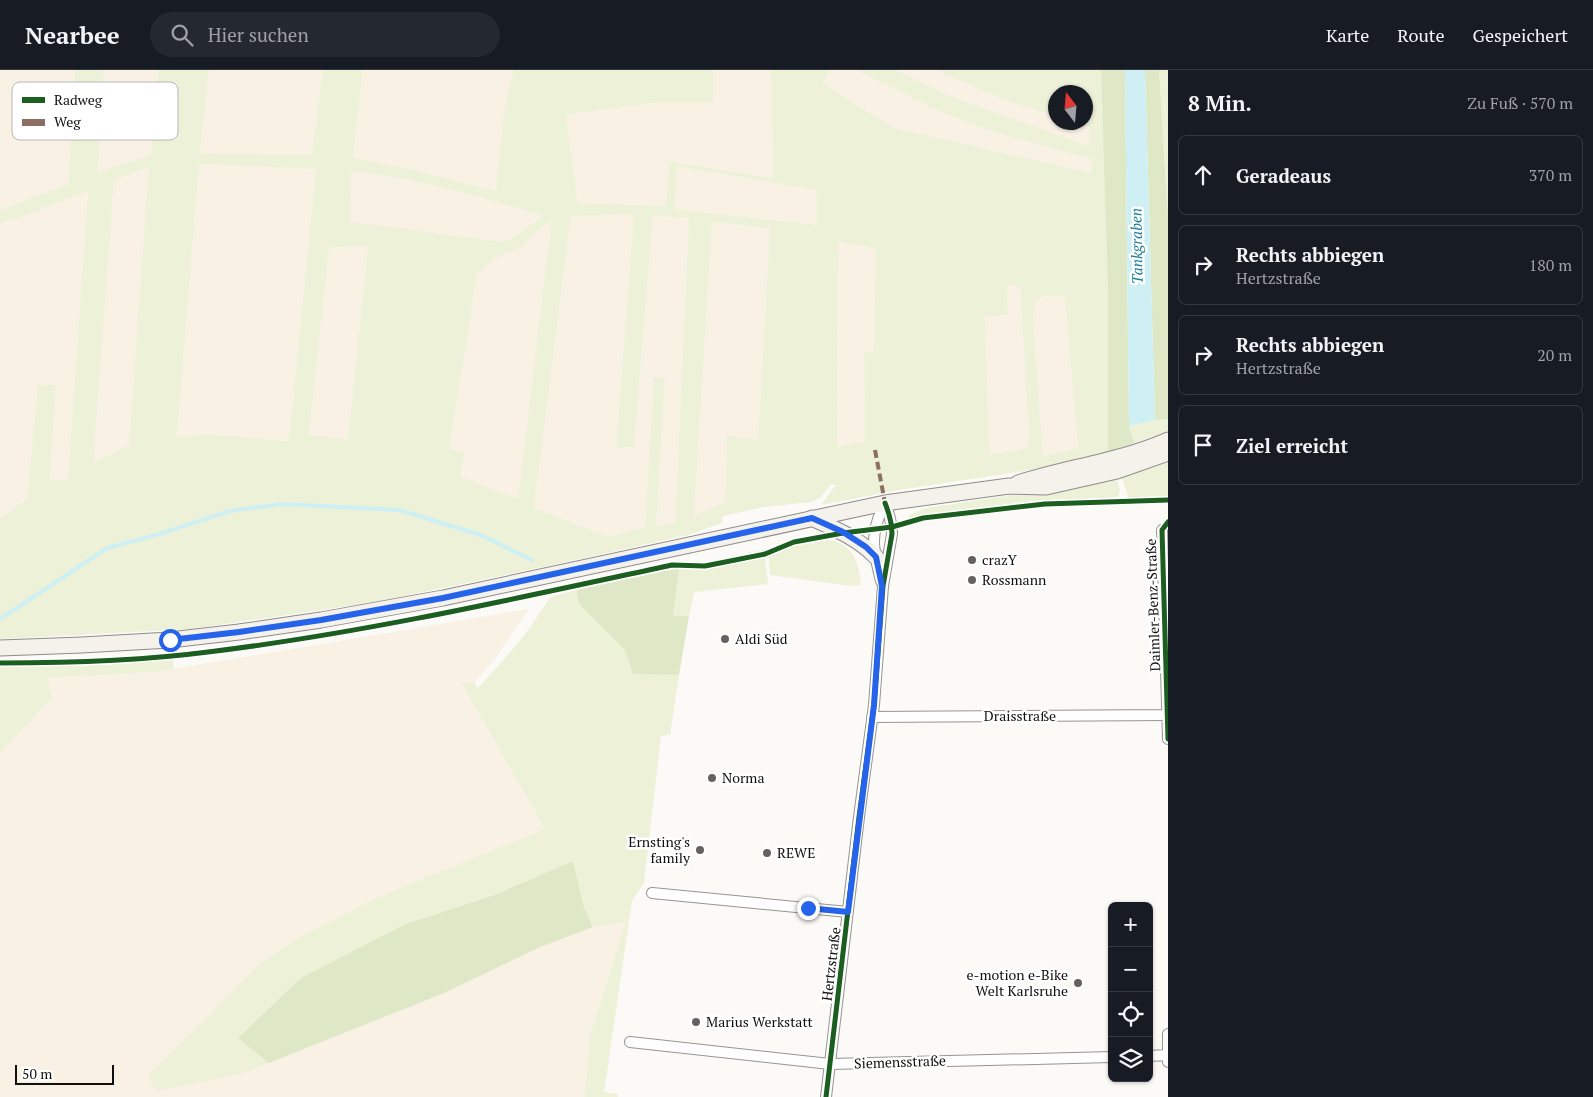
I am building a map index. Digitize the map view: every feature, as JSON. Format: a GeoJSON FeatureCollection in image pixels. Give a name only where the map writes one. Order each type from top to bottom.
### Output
{"type":"FeatureCollection","features":[{"type":"Feature","properties":{"kind":"main road"},"geometry":{"type":"LineString","coordinates":[[1009,486],[1042,475],[1113,459],[1168,440]]}},
{"type":"Feature","properties":{"kind":"main road"},"geometry":{"type":"LineString","coordinates":[[0,648],[170,640],[321,620],[443,598],[885,503],[1009,486],[1046,487],[1117,471],[1168,453]]}},
{"type":"Feature","properties":{"kind":"main road"},"geometry":{"type":"LineString","coordinates":[[812,518],[858,542],[876,557]]}},
{"type":"Feature","properties":{"kind":"street","name":"Hertzstraße"},"geometry":{"type":"LineString","coordinates":[[882,586],[876,557],[874,529],[885,503]]}},
{"type":"Feature","properties":{"kind":"street","name":"Hertzstraße"},"geometry":{"type":"LineString","coordinates":[[826,1097],[872,717],[882,586],[892,527],[885,503]]}},
{"type":"Feature","properties":{"kind":"street","name":"Daimler-Benz-Straße"},"geometry":{"type":"LineString","coordinates":[[1162,530],[1168,739]]}},
{"type":"Feature","properties":{"kind":"street","name":"Draisstraße"},"geometry":{"type":"LineString","coordinates":[[872,717],[1168,715]]}},
{"type":"Feature","properties":{"kind":"street","name":"Hertzstraße"},"geometry":{"type":"LineString","coordinates":[[652,893],[848,912]]}},
{"type":"Feature","properties":{"kind":"street"},"geometry":{"type":"LineString","coordinates":[[1168,1034],[1168,1062]]}},
{"type":"Feature","properties":{"kind":"street","name":"Siemensstraße"},"geometry":{"type":"LineString","coordinates":[[630,1042],[830,1064],[1108,1057]]}},
{"type":"Feature","properties":{"kind":"street"},"geometry":{"type":"LineString","coordinates":[[1153,1056],[1168,1055]]}},
{"type":"Feature","properties":{"kind":"shaded area"},"geometry":{"type":"Polygon","coordinates":[[[0,70],[75,70],[74,82],[12,82],[12,140],[71,140],[68,184],[0,210],[0,70]]]}},
{"type":"Feature","properties":{"kind":"shaded area"},"geometry":{"type":"Polygon","coordinates":[[[104,70],[158,70],[157,82],[103,82],[104,70]]]}},
{"type":"Feature","properties":{"kind":"shaded area"},"geometry":{"type":"Polygon","coordinates":[[[209,70],[323,70],[312,155],[200,153],[209,70]]]}},
{"type":"Feature","properties":{"kind":"shaded area"},"geometry":{"type":"Polygon","coordinates":[[[363,70],[514,70],[504,110],[497,191],[406,168],[353,158],[363,70]]]}},
{"type":"Feature","properties":{"kind":"shaded area"},"geometry":{"type":"Polygon","coordinates":[[[713,70],[771,70],[773,178],[669,162],[666,206],[578,203],[566,115],[654,103],[713,103],[713,70]]]}},
{"type":"Feature","properties":{"kind":"shaded area"},"geometry":{"type":"Polygon","coordinates":[[[830,70],[856,70],[946,114],[1000,134],[1092,159],[1092,173],[895,128],[823,83],[830,70]]]}},
{"type":"Feature","properties":{"kind":"shaded area"},"geometry":{"type":"Polygon","coordinates":[[[896,70],[936,70],[1005,100],[1048,114],[1048,130],[1089,130],[1089,146],[947,95],[896,70]]]}},
{"type":"Feature","properties":{"kind":"shaded area"},"geometry":{"type":"Polygon","coordinates":[[[100,140],[152,140],[151,155],[98,172],[100,140]]]}},
{"type":"Feature","properties":{"kind":"shaded area"},"geometry":{"type":"Polygon","coordinates":[[[199,164],[316,168],[289,441],[208,434],[177,437],[199,164]]]}},
{"type":"Feature","properties":{"kind":"shaded area"},"geometry":{"type":"Polygon","coordinates":[[[677,166],[816,190],[817,225],[675,209],[677,166]]]}},
{"type":"Feature","properties":{"kind":"shaded area"},"geometry":{"type":"Polygon","coordinates":[[[150,167],[129,445],[92,462],[114,180],[150,167]]]}},
{"type":"Feature","properties":{"kind":"shaded area"},"geometry":{"type":"Polygon","coordinates":[[[350,171],[406,179],[481,197],[544,216],[510,240],[496,241],[350,223],[350,171]]]}},
{"type":"Feature","properties":{"kind":"shaded area"},"geometry":{"type":"Polygon","coordinates":[[[88,191],[68,480],[50,482],[56,385],[38,385],[27,499],[0,518],[0,223],[21,217],[88,191]]]}},
{"type":"Feature","properties":{"kind":"shaded area"},"geometry":{"type":"Polygon","coordinates":[[[634,213],[616,448],[634,447],[653,216],[689,218],[675,523],[656,527],[665,378],[655,377],[645,527],[608,537],[534,508],[571,216],[634,213]]]}},
{"type":"Feature","properties":{"kind":"shaded area"},"geometry":{"type":"Polygon","coordinates":[[[553,218],[518,500],[460,476],[449,450],[477,275],[496,258],[519,248],[553,218]]]}},
{"type":"Feature","properties":{"kind":"shaded area"},"geometry":{"type":"Polygon","coordinates":[[[712,222],[770,228],[758,440],[727,436],[725,502],[694,516],[712,222]]]}},
{"type":"Feature","properties":{"kind":"shaded area"},"geometry":{"type":"Polygon","coordinates":[[[838,242],[877,248],[874,353],[864,353],[865,443],[837,446],[838,242]]]}},
{"type":"Feature","properties":{"kind":"shaded area"},"geometry":{"type":"Polygon","coordinates":[[[368,246],[348,441],[309,435],[329,248],[368,246]]]}},
{"type":"Feature","properties":{"kind":"shaded area"},"geometry":{"type":"Polygon","coordinates":[[[1007,284],[1016,285],[1020,289],[1029,435],[1028,446],[1018,451],[988,454],[985,316],[1008,315],[1007,284]]]}},
{"type":"Feature","properties":{"kind":"shaded area"},"geometry":{"type":"Polygon","coordinates":[[[1044,296],[1065,296],[1078,448],[1043,456],[1033,316],[1036,301],[1044,296]]]}},
{"type":"Feature","properties":{"kind":"shaded area"},"geometry":{"type":"Polygon","coordinates":[[[529,609],[494,660],[474,683],[461,684],[545,829],[374,899],[298,938],[259,964],[148,1077],[244,1073],[442,994],[538,948],[593,927],[626,922],[590,1036],[585,1097],[0,1097],[0,754],[52,697],[46,678],[154,672],[529,609]]]}},
{"type":"Feature","properties":{"kind":"green space"},"geometry":{"type":"Polygon","coordinates":[[[75,70],[104,70],[103,82],[74,82],[75,70]]]}},
{"type":"Feature","properties":{"kind":"green space"},"geometry":{"type":"Polygon","coordinates":[[[158,70],[209,70],[200,153],[312,155],[323,70],[363,70],[353,158],[406,168],[496,191],[504,110],[514,70],[713,70],[713,103],[653,103],[566,115],[578,203],[666,206],[669,162],[773,178],[771,70],[830,70],[823,83],[895,128],[1091,173],[1092,159],[1000,134],[946,114],[856,70],[896,70],[947,95],[1089,146],[1089,130],[1093,130],[1093,85],[1048,85],[1048,114],[1005,100],[936,70],[1101,70],[1108,297],[1108,452],[1044,468],[898,490],[821,505],[836,485],[831,484],[820,498],[811,502],[764,507],[723,516],[722,523],[688,535],[376,602],[190,629],[0,639],[0,518],[27,499],[38,385],[56,385],[50,481],[68,479],[88,191],[21,217],[0,223],[0,210],[68,184],[71,140],[100,140],[98,172],[151,155],[152,140],[178,140],[178,82],[157,82],[158,70]],[[199,164],[177,437],[208,434],[289,441],[316,169],[199,164]],[[677,166],[675,209],[817,225],[816,190],[677,166]],[[149,167],[114,180],[93,462],[129,445],[149,167]],[[351,171],[350,222],[496,241],[510,240],[543,216],[481,197],[406,179],[351,171]],[[634,214],[571,216],[534,508],[608,537],[645,527],[654,377],[665,378],[656,527],[675,523],[689,218],[653,216],[634,447],[616,448],[634,214]],[[552,219],[519,248],[496,258],[477,275],[449,449],[464,452],[460,476],[518,499],[552,219]],[[712,222],[694,516],[725,502],[727,436],[758,440],[770,228],[712,222]],[[838,242],[837,446],[865,442],[864,352],[874,353],[876,248],[838,242]],[[368,246],[329,248],[309,435],[348,440],[368,246]],[[1007,285],[1008,315],[985,316],[989,454],[1018,451],[1028,446],[1029,435],[1020,289],[1016,285],[1007,285]],[[1044,296],[1036,301],[1033,316],[1043,456],[1078,448],[1065,296],[1044,296]]]}},
{"type":"Feature","properties":{"kind":"green space"},"geometry":{"type":"Polygon","coordinates":[[[1101,70],[1125,70],[1129,426],[1134,443],[1108,452],[1108,297],[1101,70]]]}},
{"type":"Feature","properties":{"kind":"green space"},"geometry":{"type":"Polygon","coordinates":[[[1145,70],[1159,70],[1168,217],[1168,419],[1155,420],[1145,70]]]}},
{"type":"Feature","properties":{"kind":"green space"},"geometry":{"type":"Polygon","coordinates":[[[1159,70],[1168,70],[1168,217],[1167,203],[1159,70]]]}},
{"type":"Feature","properties":{"kind":"green space"},"geometry":{"type":"Polygon","coordinates":[[[1168,419],[1168,431],[1134,443],[1129,426],[1168,419]]]}},
{"type":"Feature","properties":{"kind":"green space"},"geometry":{"type":"Polygon","coordinates":[[[1168,457],[1168,497],[1130,498],[1120,473],[1168,457]]]}},
{"type":"Feature","properties":{"kind":"green space"},"geometry":{"type":"Polygon","coordinates":[[[1115,475],[1120,490],[1118,497],[1025,502],[918,516],[905,521],[911,514],[926,508],[1054,489],[1115,475]]]}},
{"type":"Feature","properties":{"kind":"green space"},"geometry":{"type":"Polygon","coordinates":[[[821,539],[837,542],[848,549],[858,566],[861,585],[852,586],[770,575],[768,549],[821,539]]]}},
{"type":"Feature","properties":{"kind":"green space"},"geometry":{"type":"Polygon","coordinates":[[[764,549],[768,584],[694,592],[689,616],[673,616],[679,568],[764,549]]]}},
{"type":"Feature","properties":{"kind":"green space"},"geometry":{"type":"Polygon","coordinates":[[[679,568],[673,616],[689,616],[679,675],[633,674],[625,650],[579,604],[576,590],[679,568]]]}},
{"type":"Feature","properties":{"kind":"green space"},"geometry":{"type":"Polygon","coordinates":[[[576,590],[579,604],[625,650],[633,674],[679,675],[670,734],[661,736],[644,883],[632,901],[604,1092],[618,1094],[618,1097],[585,1097],[590,1036],[626,922],[593,927],[584,907],[573,861],[492,896],[239,1038],[269,1063],[244,1073],[157,1091],[148,1077],[259,964],[298,938],[374,899],[545,829],[461,683],[474,683],[478,688],[517,644],[550,597],[576,590]]]}},
{"type":"Feature","properties":{"kind":"green space"},"geometry":{"type":"Polygon","coordinates":[[[173,658],[174,669],[154,672],[47,678],[52,697],[0,754],[0,666],[102,665],[173,658]]]}},
{"type":"Feature","properties":{"kind":"green space"},"geometry":{"type":"Polygon","coordinates":[[[573,861],[584,907],[593,927],[538,948],[442,994],[269,1063],[238,1038],[301,978],[406,924],[492,896],[573,861]]]}},
{"type":"Feature","properties":{"kind":"water","name":"Tankgraben"},"geometry":{"type":"Polygon","coordinates":[[[1125,70],[1145,70],[1155,420],[1129,426],[1125,70]]]}},
{"type":"Feature","properties":{"kind":"waterway"},"geometry":{"type":"LineString","coordinates":[[0,619],[107,548],[153,536],[230,511],[282,504],[399,510],[481,535],[532,560]]}},
{"type":"Feature","properties":{"kind":"marked path"},"geometry":{"type":"LineString","coordinates":[[875,450],[885,503]]}},
{"type":"Feature","properties":{"kind":"cycle path"},"geometry":{"type":"LineString","coordinates":[[0,663],[130,659],[182,655],[266,644],[441,614],[672,565],[705,566],[765,554],[794,542],[892,527],[923,518],[1045,504],[1168,500]]}},
{"type":"Feature","properties":{"kind":"cycle path"},"geometry":{"type":"LineString","coordinates":[[826,1097],[874,705],[883,586],[892,534],[890,518],[885,503]]}},
{"type":"Feature","properties":{"kind":"cycle path"},"geometry":{"type":"LineString","coordinates":[[1168,522],[1162,530],[1168,739]]}},
{"type":"Feature","properties":{"kind":"place","name":"crazY"},"geometry":{"type":"Point","coordinates":[972,560]}},
{"type":"Feature","properties":{"kind":"place","name":"Rossmann"},"geometry":{"type":"Point","coordinates":[972,580]}},
{"type":"Feature","properties":{"kind":"place","name":"Aldi Süd"},"geometry":{"type":"Point","coordinates":[725,639]}},
{"type":"Feature","properties":{"kind":"place","name":"Norma"},"geometry":{"type":"Point","coordinates":[712,778]}},
{"type":"Feature","properties":{"kind":"place","name":"Ernsting's family"},"geometry":{"type":"Point","coordinates":[700,850]}},
{"type":"Feature","properties":{"kind":"place","name":"REWE"},"geometry":{"type":"Point","coordinates":[767,853]}},
{"type":"Feature","properties":{"kind":"place","name":"e-motion e-Bike Welt Karlsruhe"},"geometry":{"type":"Point","coordinates":[1078,983]}},
{"type":"Feature","properties":{"kind":"place","name":"Marius Werkstatt"},"geometry":{"type":"Point","coordinates":[696,1022]}},
{"type":"Feature","properties":{"kind":"route"},"geometry":{"type":"LineString","coordinates":[[170,640],[321,620],[443,598],[812,518],[843,532],[866,547],[876,557],[882,586],[874,705],[848,912],[808,908]]}}]}
